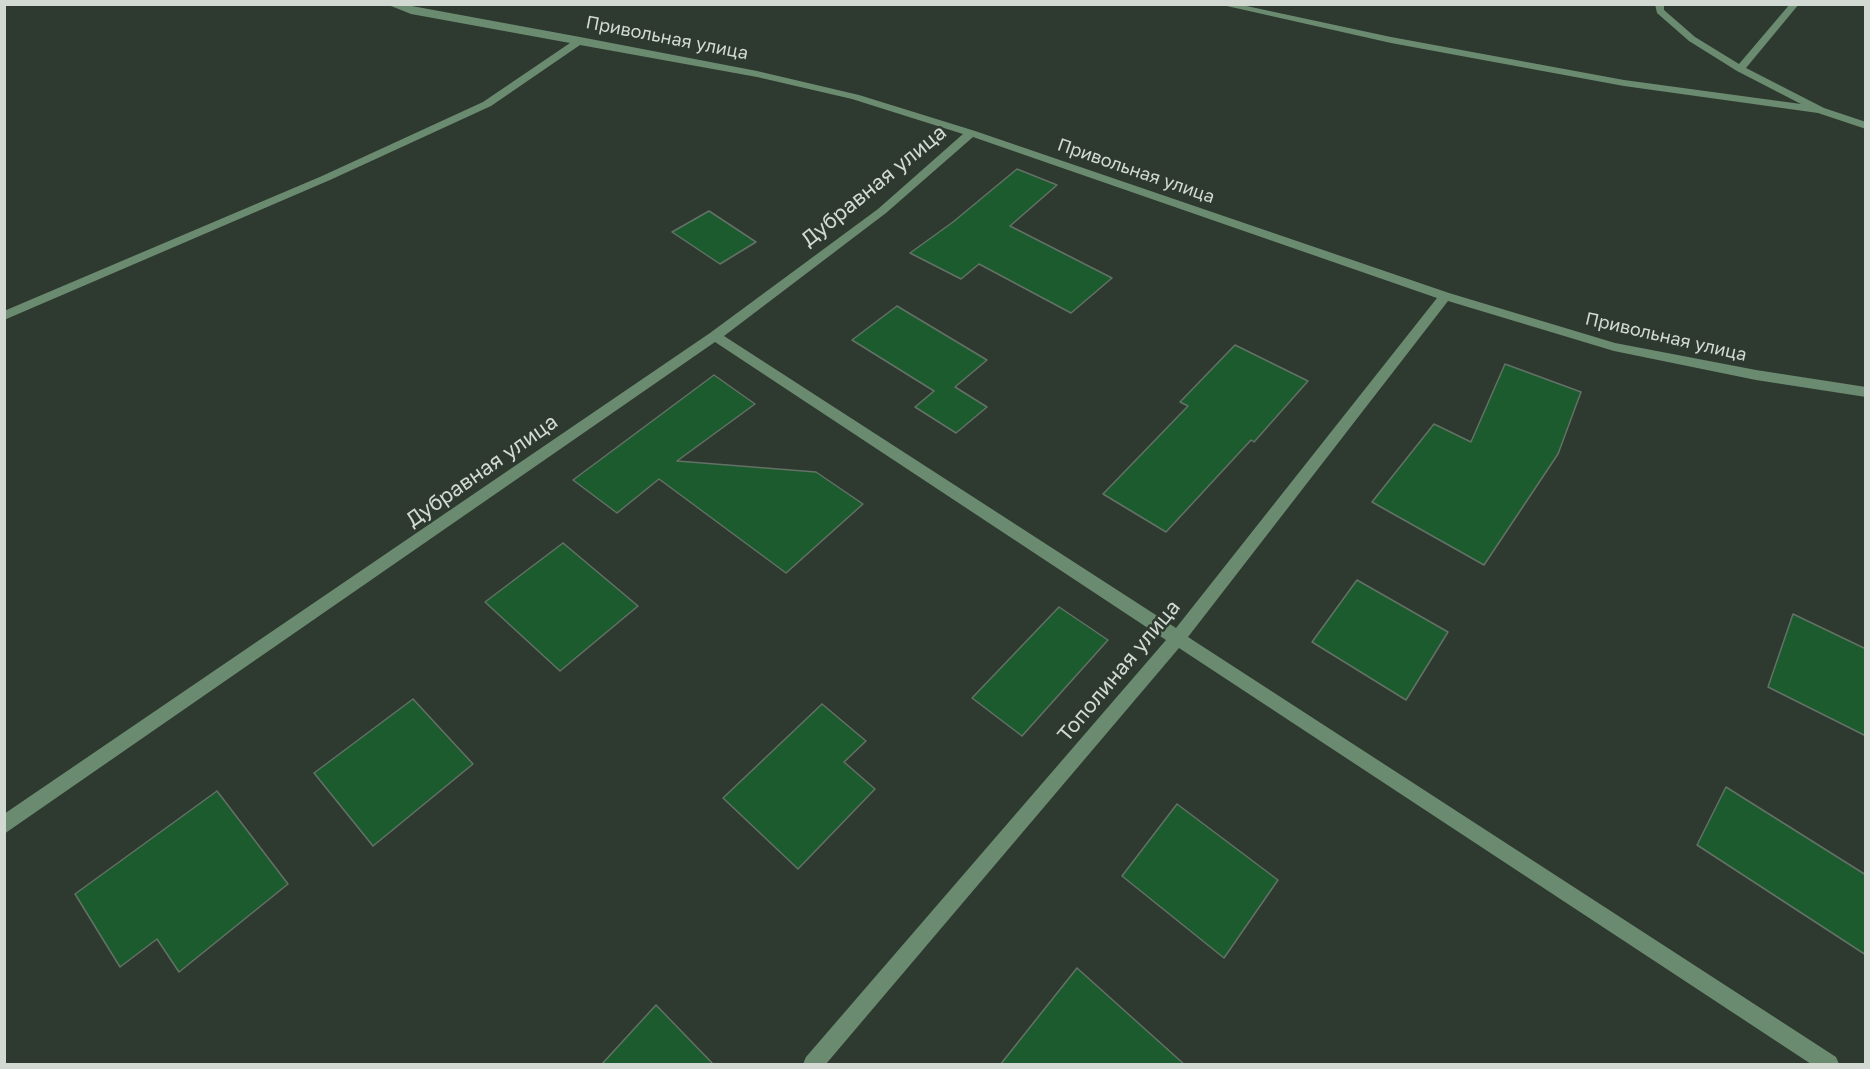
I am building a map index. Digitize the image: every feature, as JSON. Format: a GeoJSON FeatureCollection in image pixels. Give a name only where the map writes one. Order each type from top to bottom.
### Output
{"type":"FeatureCollection","features":[{"type":"Feature","properties":{"kind":"street","name":"Привольная улица"},"geometry":{"type":"LineString","coordinates":[[390,4],[411,11],[768,76],[855,98],[971,133],[1446,296],[1614,347],[1756,375],[1866,392]]}},
{"type":"Feature","properties":{"kind":"street"},"geometry":{"type":"LineString","coordinates":[[1222,4],[1390,40],[1624,83],[1820,110]]}},
{"type":"Feature","properties":{"kind":"street"},"geometry":{"type":"LineString","coordinates":[[1659,4],[1660,11],[1692,39],[1740,69],[1820,110],[1866,126]]}},
{"type":"Feature","properties":{"kind":"street"},"geometry":{"type":"LineString","coordinates":[[1740,69],[1796,4]]}},
{"type":"Feature","properties":{"kind":"street"},"geometry":{"type":"LineString","coordinates":[[4,316],[326,178],[487,104],[580,40]]}},
{"type":"Feature","properties":{"kind":"street","name":"Дубравная улица"},"geometry":{"type":"LineString","coordinates":[[4,825],[715,336],[882,212],[971,133]]}},
{"type":"Feature","properties":{"kind":"street","name":"Тополиная улица"},"geometry":{"type":"LineString","coordinates":[[813,1065],[1176,640],[1446,296]]}},
{"type":"Feature","properties":{"kind":"street"},"geometry":{"type":"LineString","coordinates":[[715,336],[1828,1065]]}},
{"type":"Feature","properties":{"kind":"building"},"geometry":{"type":"Polygon","coordinates":[[[1017,169],[1057,185],[1010,226],[1112,278],[1071,313],[979,264],[961,279],[910,253],[953,222],[1017,169]]]}},
{"type":"Feature","properties":{"kind":"building"},"geometry":{"type":"Polygon","coordinates":[[[709,211],[756,242],[720,264],[672,232],[709,211]]]}},
{"type":"Feature","properties":{"kind":"building"},"geometry":{"type":"Polygon","coordinates":[[[897,306],[987,360],[955,387],[987,407],[956,433],[915,407],[934,391],[852,340],[897,306]]]}},
{"type":"Feature","properties":{"kind":"building"},"geometry":{"type":"Polygon","coordinates":[[[1235,345],[1308,381],[1254,442],[1251,440],[1166,532],[1103,494],[1188,406],[1180,402],[1235,345]]]}},
{"type":"Feature","properties":{"kind":"building"},"geometry":{"type":"Polygon","coordinates":[[[1505,364],[1581,392],[1558,454],[1484,565],[1372,502],[1434,424],[1471,442],[1505,364]]]}},
{"type":"Feature","properties":{"kind":"building"},"geometry":{"type":"Polygon","coordinates":[[[714,375],[755,404],[677,461],[816,472],[863,504],[786,573],[659,479],[617,513],[573,480],[714,375]]]}},
{"type":"Feature","properties":{"kind":"building"},"geometry":{"type":"Polygon","coordinates":[[[563,543],[638,606],[560,671],[485,602],[563,543]]]}},
{"type":"Feature","properties":{"kind":"building"},"geometry":{"type":"Polygon","coordinates":[[[1357,580],[1448,632],[1406,700],[1312,642],[1357,580]]]}},
{"type":"Feature","properties":{"kind":"building"},"geometry":{"type":"Polygon","coordinates":[[[1059,607],[1108,640],[1022,736],[972,698],[1059,607]]]}},
{"type":"Feature","properties":{"kind":"building"},"geometry":{"type":"Polygon","coordinates":[[[1793,614],[1866,649],[1866,736],[1768,687],[1793,614]]]}},
{"type":"Feature","properties":{"kind":"building"},"geometry":{"type":"Polygon","coordinates":[[[413,699],[473,764],[373,846],[314,773],[413,699]]]}},
{"type":"Feature","properties":{"kind":"building"},"geometry":{"type":"Polygon","coordinates":[[[822,704],[866,741],[844,762],[875,789],[798,869],[723,798],[822,704]]]}},
{"type":"Feature","properties":{"kind":"building"},"geometry":{"type":"Polygon","coordinates":[[[1726,787],[1866,875],[1866,955],[1697,845],[1726,787]]]}},
{"type":"Feature","properties":{"kind":"building"},"geometry":{"type":"Polygon","coordinates":[[[217,791],[288,884],[179,972],[157,939],[120,967],[75,894],[217,791]]]}},
{"type":"Feature","properties":{"kind":"building"},"geometry":{"type":"Polygon","coordinates":[[[1177,804],[1278,880],[1224,958],[1122,876],[1177,804]]]}},
{"type":"Feature","properties":{"kind":"building"},"geometry":{"type":"Polygon","coordinates":[[[1077,968],[1185,1065],[1000,1065],[1077,968]]]}},
{"type":"Feature","properties":{"kind":"building"},"geometry":{"type":"Polygon","coordinates":[[[656,1005],[714,1065],[601,1065],[656,1005]]]}}]}
